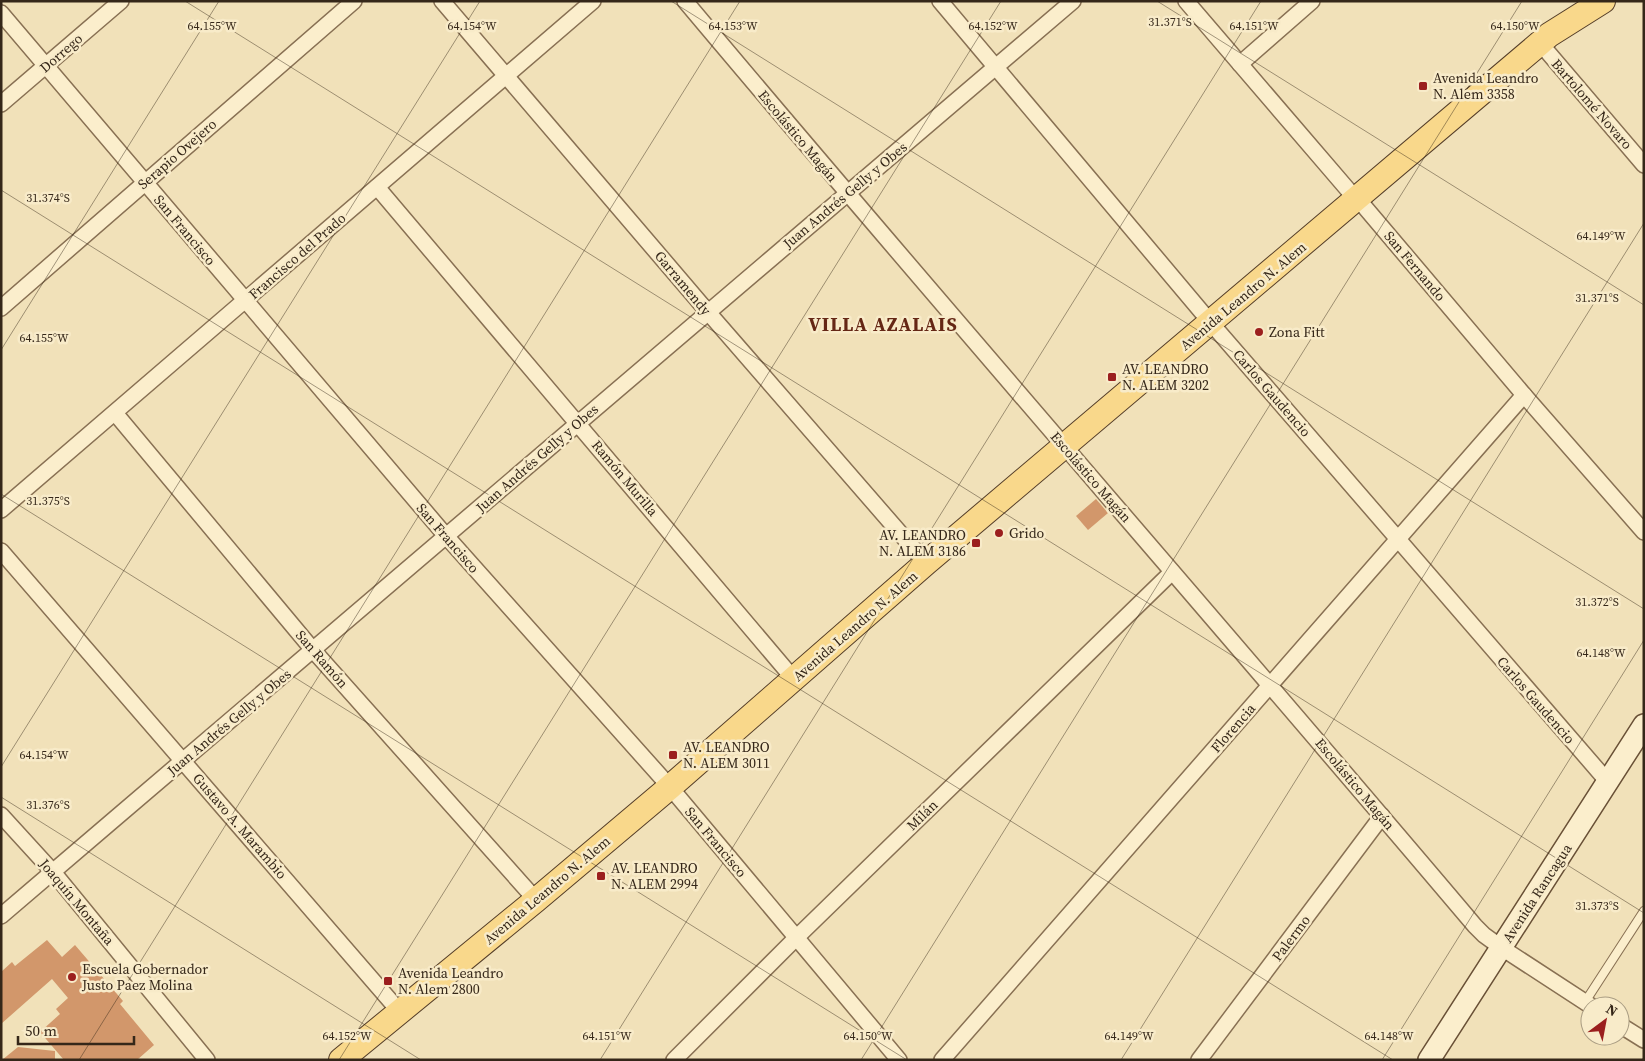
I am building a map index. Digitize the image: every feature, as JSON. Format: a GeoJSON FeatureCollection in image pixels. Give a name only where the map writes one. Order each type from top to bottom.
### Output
{"type":"FeatureCollection","features":[{"type":"Feature","properties":{"kind":"main road","name":"Avenida Leandro N. Alem"},"geometry":{"type":"LineString","coordinates":[[1545,39],[1578,1]]}},
{"type":"Feature","properties":{"kind":"main road","name":"Avenida Leandro N. Alem"},"geometry":{"type":"LineString","coordinates":[[341,1060],[670,787],[926,563],[1212,323],[1545,39],[1603,1]]}},
{"type":"Feature","properties":{"kind":"main road","name":"Avenida Rancagua"},"geometry":{"type":"LineString","coordinates":[[1429,1060],[1644,725]]}},
{"type":"Feature","properties":{"kind":"street","name":"Dorrego"},"geometry":{"type":"LineString","coordinates":[[1,104],[121,1]]}},
{"type":"Feature","properties":{"kind":"street","name":"Serapio Ovejero"},"geometry":{"type":"LineString","coordinates":[[1,308],[354,1]]}},
{"type":"Feature","properties":{"kind":"street","name":"Garramendy"},"geometry":{"type":"LineString","coordinates":[[442,1],[926,563]]}},
{"type":"Feature","properties":{"kind":"street","name":"Francisco del Prado"},"geometry":{"type":"LineString","coordinates":[[1,510],[593,1]]}},
{"type":"Feature","properties":{"kind":"street","name":"Escolástico Magán"},"geometry":{"type":"LineString","coordinates":[[685,1],[847,194],[1475,926],[1502,948],[1580,999]]}},
{"type":"Feature","properties":{"kind":"street","name":"Carlos Gaudencio"},"geometry":{"type":"LineString","coordinates":[[940,1],[1212,323],[1608,782]]}},
{"type":"Feature","properties":{"kind":"street","name":"Juan Andrés Gelly y Obes"},"geometry":{"type":"LineString","coordinates":[[1,916],[707,311],[1073,1]]}},
{"type":"Feature","properties":{"kind":"street","name":"San Fernando"},"geometry":{"type":"LineString","coordinates":[[1186,1],[1644,532]]}},
{"type":"Feature","properties":{"kind":"street"},"geometry":{"type":"LineString","coordinates":[[1240,64],[1312,1]]}},
{"type":"Feature","properties":{"kind":"street","name":"San Francisco"},"geometry":{"type":"LineString","coordinates":[[1,13],[446,536],[670,787],[899,1060]]}},
{"type":"Feature","properties":{"kind":"street","name":"Bartolomé Novaro"},"geometry":{"type":"LineString","coordinates":[[1545,39],[1644,165]]}},
{"type":"Feature","properties":{"kind":"street","name":"Ramón Murilla"},"geometry":{"type":"LineString","coordinates":[[377,186],[787,671],[796,677]]}},
{"type":"Feature","properties":{"kind":"street","name":"Florencia"},"geometry":{"type":"LineString","coordinates":[[942,1060],[1524,395]]}},
{"type":"Feature","properties":{"kind":"street","name":"San Ramón"},"geometry":{"type":"LineString","coordinates":[[115,413],[313,650],[536,900]]}},
{"type":"Feature","properties":{"kind":"street","name":"Gustavo A. Marambio"},"geometry":{"type":"LineString","coordinates":[[1,551],[400,1012]]}},
{"type":"Feature","properties":{"kind":"street","name":"Milán"},"geometry":{"type":"LineString","coordinates":[[674,1060],[797,937],[1172,572]]}},
{"type":"Feature","properties":{"kind":"street","name":"Joaquín Montaña"},"geometry":{"type":"LineString","coordinates":[[1,815],[53,872],[207,1060]]}},
{"type":"Feature","properties":{"kind":"street","name":"Palermo"},"geometry":{"type":"LineString","coordinates":[[1199,1060],[1382,816]]}},
{"type":"Feature","properties":{"kind":"street"},"geometry":{"type":"LineString","coordinates":[[1630,1031],[1644,1040]]}},
{"type":"Feature","properties":{"kind":"lane"},"geometry":{"type":"LineString","coordinates":[[1593,996],[1644,911]]}},
{"type":"Feature","properties":{"kind":"building"},"geometry":{"type":"Polygon","coordinates":[[[1096,499],[1108,513],[1088,530],[1076,516],[1096,499]]]}},
{"type":"Feature","properties":{"kind":"building"},"geometry":{"type":"Polygon","coordinates":[[[47,940],[62,957],[75,945],[123,1001],[120,1004],[154,1045],[137,1060],[64,1060],[40,1032],[60,1014],[56,1009],[68,998],[52,979],[1,1024],[1,972],[12,962],[15,966],[47,940]]]}},
{"type":"Feature","properties":{"kind":"building"},"geometry":{"type":"Polygon","coordinates":[[[18,1047],[55,1051],[55,1060],[2,1060],[18,1047]]]}},
{"type":"Feature","properties":{"kind":"place","name":"Avenida Leandro N. Alem 3358"},"geometry":{"type":"Point","coordinates":[1423,86]}},
{"type":"Feature","properties":{"kind":"place","name":"Zona Fitt"},"geometry":{"type":"Point","coordinates":[1259,332]}},
{"type":"Feature","properties":{"kind":"place","name":"AV. LEANDRO N. ALEM 3202"},"geometry":{"type":"Point","coordinates":[1112,377]}},
{"type":"Feature","properties":{"kind":"place","name":"Grido"},"geometry":{"type":"Point","coordinates":[999,533]}},
{"type":"Feature","properties":{"kind":"place","name":"AV. LEANDRO N. ALEM 3186"},"geometry":{"type":"Point","coordinates":[976,543]}},
{"type":"Feature","properties":{"kind":"place","name":"AV. LEANDRO N. ALEM 3011"},"geometry":{"type":"Point","coordinates":[673,755]}},
{"type":"Feature","properties":{"kind":"place","name":"AV. LEANDRO N. ALEM 2994"},"geometry":{"type":"Point","coordinates":[601,876]}},
{"type":"Feature","properties":{"kind":"place","name":"Escuela Gobernador Justo Paez Molina"},"geometry":{"type":"Point","coordinates":[72,977]}},
{"type":"Feature","properties":{"kind":"place","name":"Avenida Leandro N. Alem 2800"},"geometry":{"type":"Point","coordinates":[388,981]}},
{"type":"Feature","properties":{"kind":"district","name":"VILLA AZALAIS"},"geometry":{"type":"Point","coordinates":[883,324]}}]}
